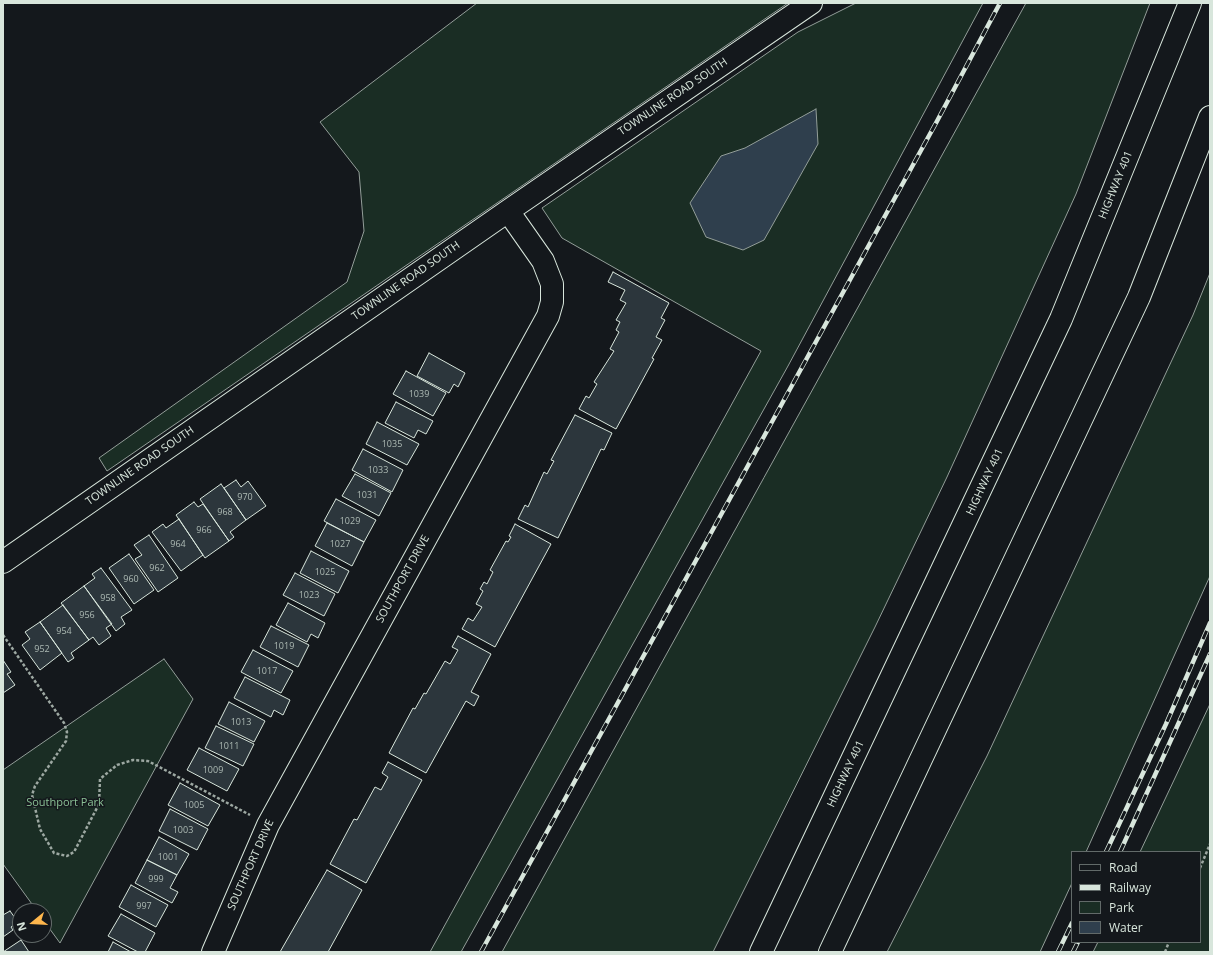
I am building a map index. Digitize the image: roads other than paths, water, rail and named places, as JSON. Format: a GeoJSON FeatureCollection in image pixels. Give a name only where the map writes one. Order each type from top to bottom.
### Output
{"type":"FeatureCollection","features":[{"type":"Feature","properties":{"kind":"main road","name":"TOWNLINE ROAD SOUTH"},"geometry":{"type":"LineString","coordinates":[[3,562],[508,211],[811,3]]}},
{"type":"Feature","properties":{"kind":"main road","name":"HIGHWAY 401"},"geometry":{"type":"LineString","coordinates":[[761,952],[1061,318],[1190,3]]}},
{"type":"Feature","properties":{"kind":"main road"},"geometry":{"type":"LineString","coordinates":[[830,952],[1139,297],[1210,117]]}},
{"type":"Feature","properties":{"kind":"main road","name":"SOUTHPORT DRIVE"},"geometry":{"type":"LineString","coordinates":[[213,952],[268,825],[548,316],[552,302],[552,284],[543,261],[508,211]]}},
{"type":"Feature","properties":{"kind":"water"},"geometry":{"type":"Polygon","coordinates":[[[816,109],[818,144],[764,240],[743,250],[706,237],[690,203],[721,156],[745,148],[816,109]]]}},
{"type":"Feature","properties":{"kind":"railway"},"geometry":{"type":"LineString","coordinates":[[481,952],[936,123],[1000,3]]}},
{"type":"Feature","properties":{"kind":"railway"},"geometry":{"type":"LineString","coordinates":[[1106,851],[1166,724],[1210,623]]}},
{"type":"Feature","properties":{"kind":"railway"},"geometry":{"type":"LineString","coordinates":[[1120,851],[1210,654]]}},
{"type":"Feature","properties":{"kind":"railway"},"geometry":{"type":"LineString","coordinates":[[1058,952],[1071,925]]}},
{"type":"Feature","properties":{"kind":"railway"},"geometry":{"type":"LineString","coordinates":[[1073,952],[1078,943]]}},
{"type":"Feature","properties":{"kind":"park label","name":"Southport Park"},"geometry":{"type":"Point","coordinates":[65,803]}}]}
